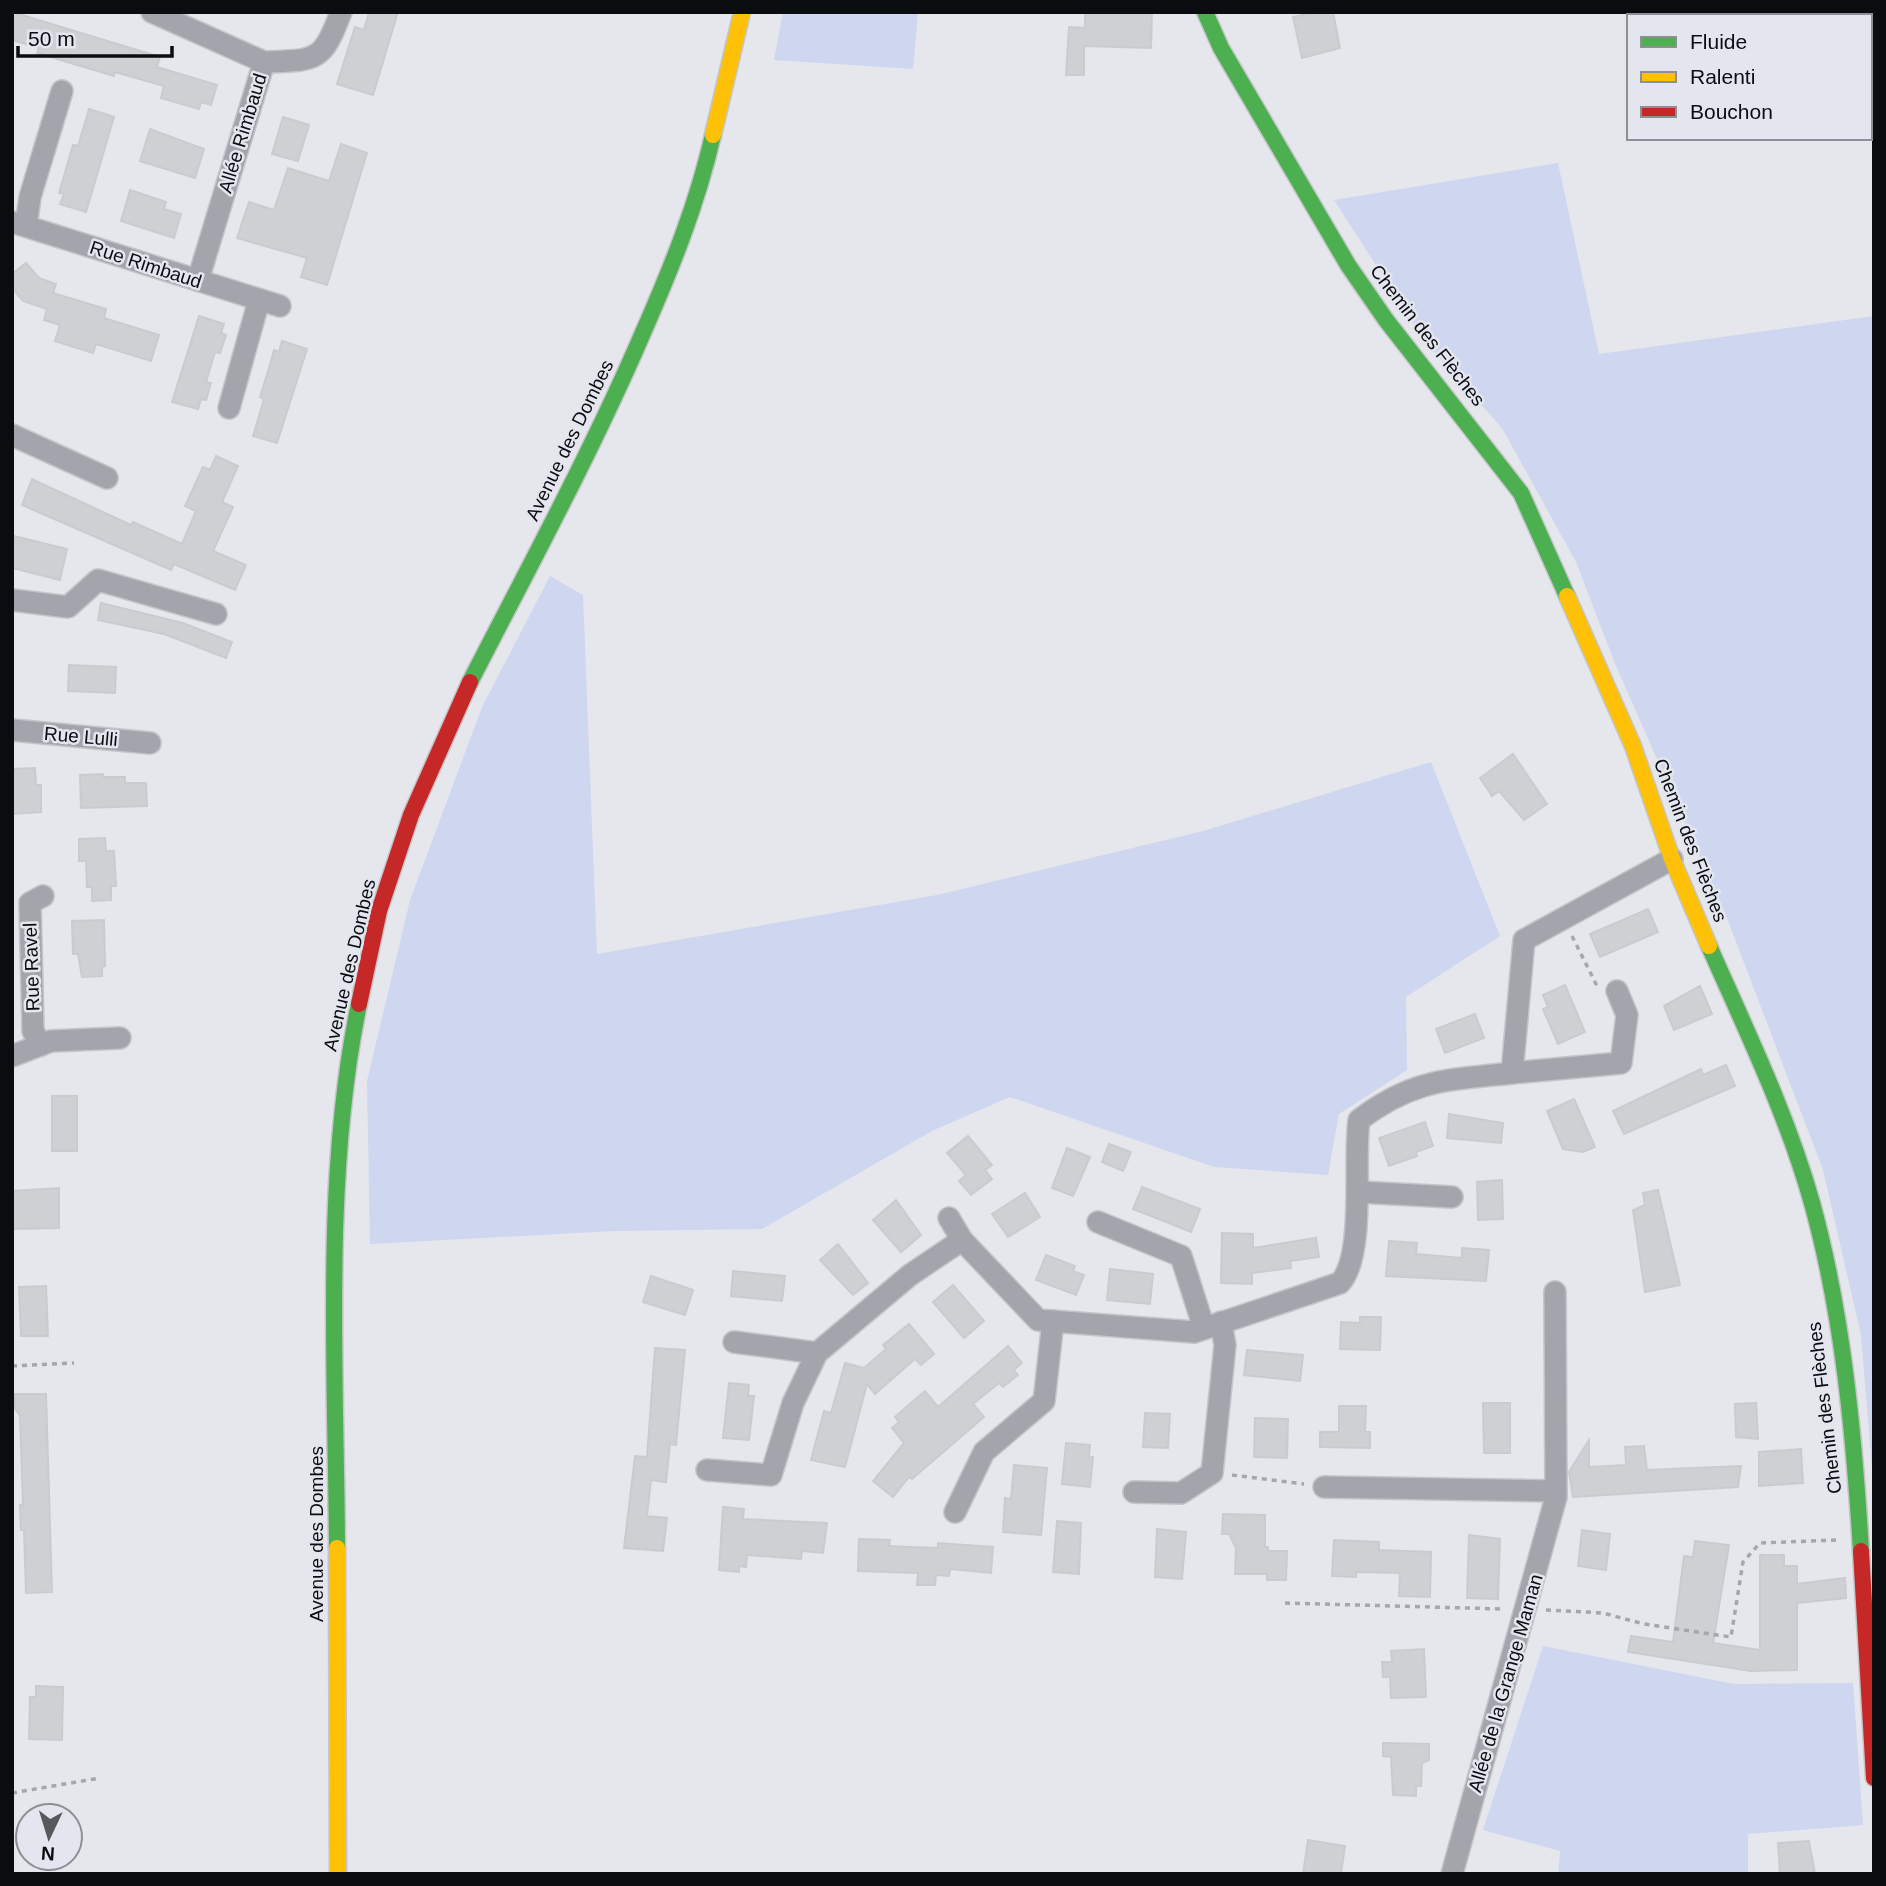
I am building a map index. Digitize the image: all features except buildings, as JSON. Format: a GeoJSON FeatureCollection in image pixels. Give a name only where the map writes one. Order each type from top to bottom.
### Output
{"type":"FeatureCollection","features":[{"type":"Feature","properties":{"kind":"main road","name":"Avenue des Dombes"},"geometry":{"type":"LineString","coordinates":[[338,1874],[336,1229],[349,1053],[379,911],[411,815],[450,722],[610,409],[677,255],[701,189],[741,12]]}},
{"type":"Feature","properties":{"kind":"main road","name":"Chemin des Flèches"},"geometry":{"type":"LineString","coordinates":[[1205,12],[1227,60],[1345,261],[1399,336],[1496,455],[1521,493],[1633,746],[1672,859],[1782,1113],[1812,1203],[1843,1354],[1860,1539],[1874,1778]]}},
{"type":"Feature","properties":{"kind":"street","name":"Allée Rimbaud"},"geometry":{"type":"LineString","coordinates":[[152,12],[264,62],[198,281]]}},
{"type":"Feature","properties":{"kind":"street"},"geometry":{"type":"LineString","coordinates":[[264,62],[309,61],[329,46],[341,12]]}},
{"type":"Feature","properties":{"kind":"street"},"geometry":{"type":"LineString","coordinates":[[19,224],[30,197],[62,91]]}},
{"type":"Feature","properties":{"kind":"street","name":"Rue Rimbaud"},"geometry":{"type":"LineString","coordinates":[[19,224],[280,306]]}},
{"type":"Feature","properties":{"kind":"street"},"geometry":{"type":"LineString","coordinates":[[229,408],[259,300]]}},
{"type":"Feature","properties":{"kind":"street"},"geometry":{"type":"LineString","coordinates":[[12,435],[107,478]]}},
{"type":"Feature","properties":{"kind":"street"},"geometry":{"type":"LineString","coordinates":[[12,600],[68,607],[98,580],[216,614]]}},
{"type":"Feature","properties":{"kind":"street","name":"Rue Lulli"},"geometry":{"type":"LineString","coordinates":[[12,730],[150,743]]}},
{"type":"Feature","properties":{"kind":"street"},"geometry":{"type":"LineString","coordinates":[[1511,1073],[1524,940],[1672,859]]}},
{"type":"Feature","properties":{"kind":"street","name":"Rue Ravel"},"geometry":{"type":"LineString","coordinates":[[41,1045],[33,1031],[30,903],[43,896]]}},
{"type":"Feature","properties":{"kind":"street"},"geometry":{"type":"LineString","coordinates":[[949,1219],[962,1240],[1038,1320],[1194,1332],[1340,1283],[1350,1268],[1358,1192],[1359,1120],[1382,1102],[1432,1081],[1621,1063],[1627,1015],[1617,991]]}},
{"type":"Feature","properties":{"kind":"street"},"geometry":{"type":"LineString","coordinates":[[12,1056],[51,1041],[120,1038]]}},
{"type":"Feature","properties":{"kind":"street"},"geometry":{"type":"LineString","coordinates":[[1358,1192],[1452,1197]]}},
{"type":"Feature","properties":{"kind":"street"},"geometry":{"type":"LineString","coordinates":[[1098,1222],[1181,1256],[1225,1345],[1212,1473],[1181,1493],[1134,1492]]}},
{"type":"Feature","properties":{"kind":"street"},"geometry":{"type":"LineString","coordinates":[[707,1470],[771,1475],[793,1403],[817,1353],[910,1275],[962,1240]]}},
{"type":"Feature","properties":{"kind":"street","name":"Allée de la Grange Maman"},"geometry":{"type":"LineString","coordinates":[[1452,1874],[1526,1610],[1556,1491],[1555,1292]]}},
{"type":"Feature","properties":{"kind":"street"},"geometry":{"type":"LineString","coordinates":[[955,1512],[984,1452],[1044,1401],[1053,1321]]}},
{"type":"Feature","properties":{"kind":"street"},"geometry":{"type":"LineString","coordinates":[[734,1342],[817,1353]]}},
{"type":"Feature","properties":{"kind":"street"},"geometry":{"type":"LineString","coordinates":[[1324,1487],[1556,1491]]}},
{"type":"Feature","properties":{"kind":"path"},"geometry":{"type":"LineString","coordinates":[[1564,919],[1600,992],[1617,991]]}},
{"type":"Feature","properties":{"kind":"path"},"geometry":{"type":"LineString","coordinates":[[12,1366],[74,1363]]}},
{"type":"Feature","properties":{"kind":"path"},"geometry":{"type":"LineString","coordinates":[[1212,1473],[1324,1487]]}},
{"type":"Feature","properties":{"kind":"path"},"geometry":{"type":"LineString","coordinates":[[1284,1603],[1603,1613],[1644,1625],[1731,1637],[1743,1562],[1760,1543],[1860,1539]]}},
{"type":"Feature","properties":{"kind":"path"},"geometry":{"type":"LineString","coordinates":[[12,1793],[100,1778]]}},
{"type":"Feature","properties":{"kind":"shaded area"},"geometry":{"type":"Polygon","coordinates":[[[783,12],[918,12],[913,69],[774,60],[783,12]]]}},
{"type":"Feature","properties":{"kind":"shaded area"},"geometry":{"type":"Polygon","coordinates":[[[1558,163],[1599,354],[1874,316],[1874,1493],[1861,1335],[1823,1170],[1725,913],[1616,666],[1576,562],[1502,428],[1426,343],[1334,200],[1558,163]]]}},
{"type":"Feature","properties":{"kind":"shaded area"},"geometry":{"type":"Polygon","coordinates":[[[550,576],[583,595],[597,954],[937,895],[1203,831],[1431,762],[1500,936],[1406,997],[1407,1070],[1339,1114],[1328,1175],[1214,1167],[1010,1097],[932,1131],[762,1229],[614,1231],[370,1244],[367,1081],[410,900],[482,707],[550,576]]]}},
{"type":"Feature","properties":{"kind":"shaded area"},"geometry":{"type":"Polygon","coordinates":[[[1543,1646],[1734,1684],[1853,1683],[1863,1825],[1748,1834],[1748,1874],[1558,1874],[1560,1851],[1483,1830],[1543,1646]]]}},
{"type":"Feature","properties":{"kind":"traffic: fast"},"geometry":{"type":"LineString","coordinates":[[1205,12],[1221,48],[1348,265],[1386,320],[1521,493],[1567,596]]}},
{"type":"Feature","properties":{"kind":"traffic: fast"},"geometry":{"type":"LineString","coordinates":[[470,682],[581,466],[642,335],[682,236],[713,135]]}},
{"type":"Feature","properties":{"kind":"traffic: fast"},"geometry":{"type":"LineString","coordinates":[[1709,946],[1791,1137],[1823,1245],[1845,1376],[1861,1551]]}},
{"type":"Feature","properties":{"kind":"traffic: fast"},"geometry":{"type":"LineString","coordinates":[[337,1548],[334,1344],[336,1205],[340,1137],[359,1004]]}},
{"type":"Feature","properties":{"kind":"traffic: slow"},"geometry":{"type":"LineString","coordinates":[[713,135],[742,12]]}},
{"type":"Feature","properties":{"kind":"traffic: slow"},"geometry":{"type":"LineString","coordinates":[[1567,596],[1633,746],[1672,859],[1709,946]]}},
{"type":"Feature","properties":{"kind":"traffic: slow"},"geometry":{"type":"LineString","coordinates":[[337,1548],[338,1874]]}},
{"type":"Feature","properties":{"kind":"traffic: jam"},"geometry":{"type":"LineString","coordinates":[[359,1004],[379,911],[411,815],[470,682]]}},
{"type":"Feature","properties":{"kind":"traffic: jam"},"geometry":{"type":"LineString","coordinates":[[1861,1551],[1874,1778]]}}]}
